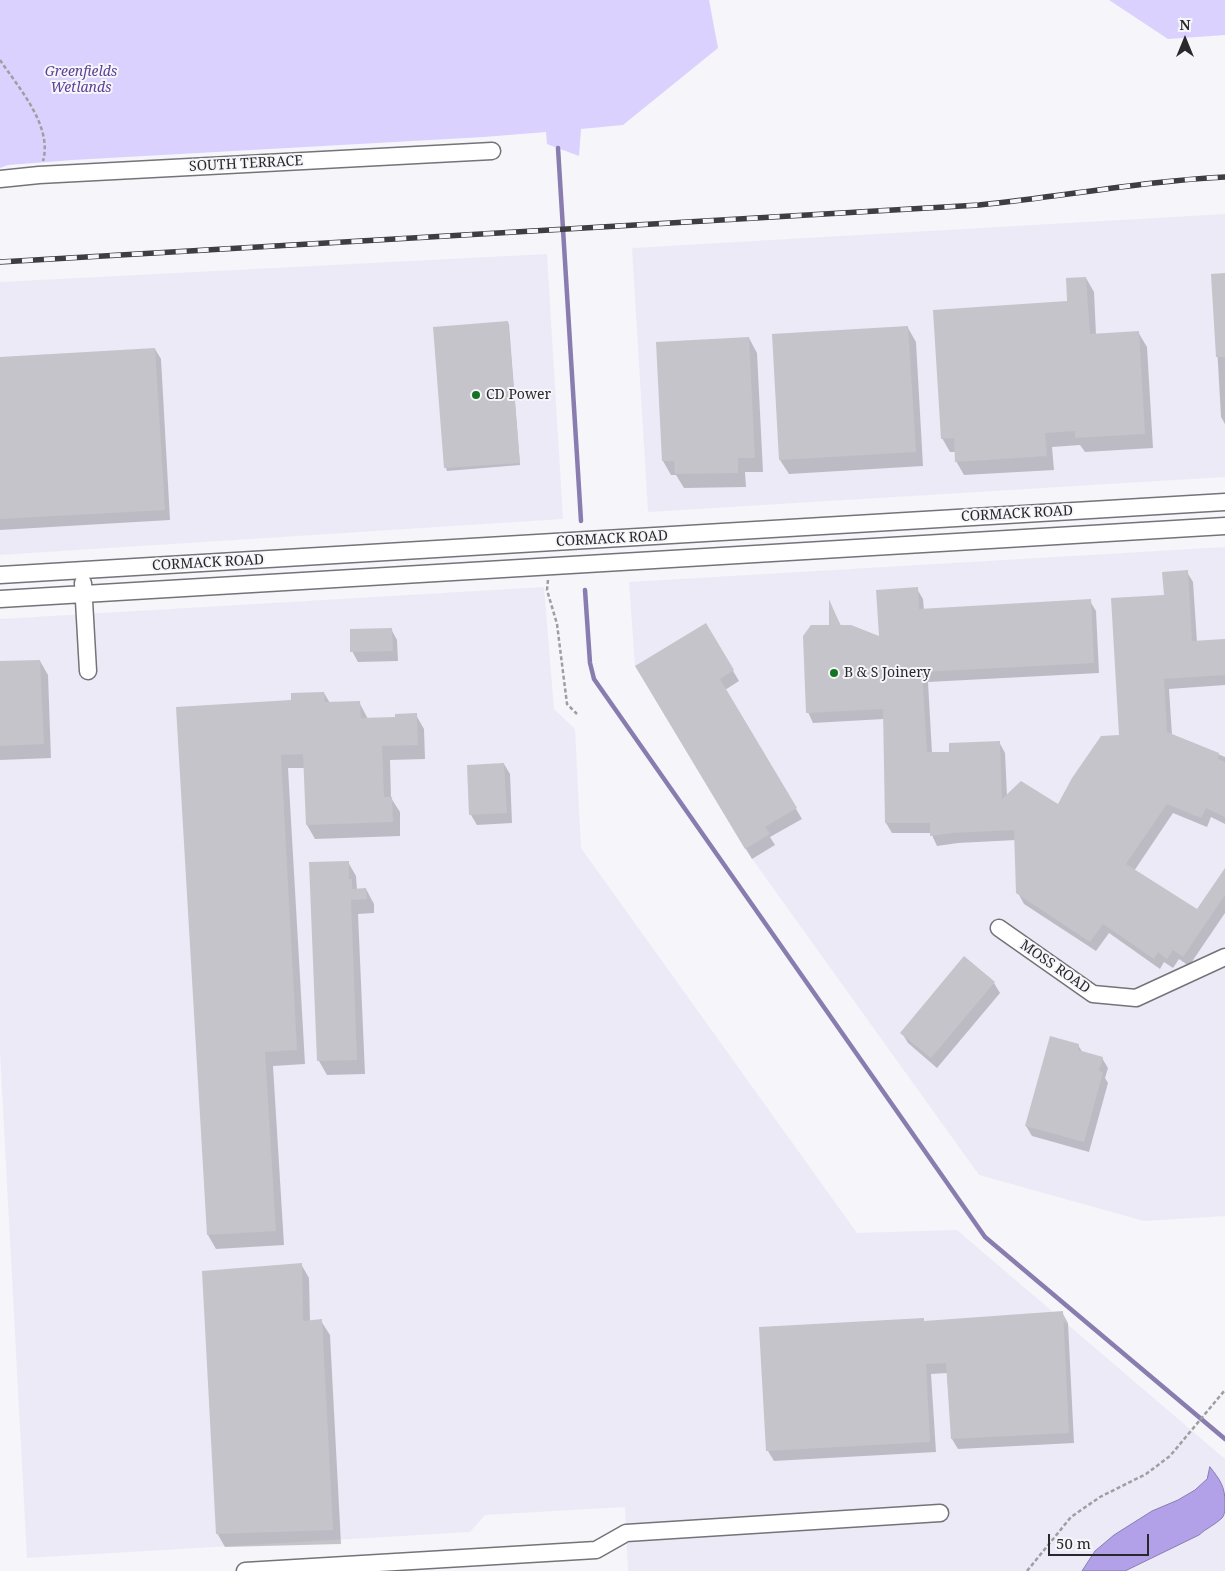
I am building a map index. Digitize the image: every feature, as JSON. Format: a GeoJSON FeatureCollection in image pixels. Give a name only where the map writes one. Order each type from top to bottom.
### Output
{"type":"FeatureCollection","features":[{"type":"Feature","properties":{"kind":"street","name":"SOUTH TERRACE"},"geometry":{"type":"LineString","coordinates":[[0,179],[39,175],[492,151]]}},
{"type":"Feature","properties":{"kind":"street","name":"CORMACK ROAD"},"geometry":{"type":"LineString","coordinates":[[0,575],[1225,502]]}},
{"type":"Feature","properties":{"kind":"street","name":"CORMACK ROAD"},"geometry":{"type":"LineString","coordinates":[[0,599],[1225,526]]}},
{"type":"Feature","properties":{"kind":"street"},"geometry":{"type":"LineString","coordinates":[[82,570],[88,671]]}},
{"type":"Feature","properties":{"kind":"street","name":"MOSS ROAD"},"geometry":{"type":"LineString","coordinates":[[999,928],[1093,994],[1136,998],[1225,957]]}},
{"type":"Feature","properties":{"kind":"street"},"geometry":{"type":"LineString","coordinates":[[245,1571],[596,1550],[626,1533],[940,1513]]}},
{"type":"Feature","properties":{"kind":"path"},"geometry":{"type":"LineString","coordinates":[[0,60],[30,103],[42,127],[45,154],[39,175]]}},
{"type":"Feature","properties":{"kind":"path"},"geometry":{"type":"LineString","coordinates":[[549,566],[547,590],[557,624],[567,704],[576,714]]}},
{"type":"Feature","properties":{"kind":"path"},"geometry":{"type":"LineString","coordinates":[[1027,1571],[1071,1517],[1100,1497],[1146,1474],[1170,1456],[1225,1390]]}},
{"type":"Feature","properties":{"kind":"shaded area"},"geometry":{"type":"Polygon","coordinates":[[[1225,214],[1225,477],[648,512],[632,248],[1225,214]]]}},
{"type":"Feature","properties":{"kind":"shaded area"},"geometry":{"type":"Polygon","coordinates":[[[547,254],[563,519],[0,555],[0,282],[547,254]]]}},
{"type":"Feature","properties":{"kind":"shaded area"},"geometry":{"type":"Polygon","coordinates":[[[1225,547],[1225,1216],[1144,1221],[979,1175],[745,849],[635,666],[629,582],[1225,547]]]}},
{"type":"Feature","properties":{"kind":"shaded area"},"geometry":{"type":"Polygon","coordinates":[[[544,587],[554,709],[575,729],[581,848],[857,1233],[957,1230],[1225,1459],[1225,1571],[628,1571],[625,1507],[485,1515],[470,1532],[27,1558],[0,1053],[0,619],[544,587]]]}},
{"type":"Feature","properties":{"kind":"shaded area"},"geometry":{"type":"Polygon","coordinates":[[[1210,1467],[1223,1488],[1225,1511],[1223,1517],[1199,1535],[1125,1571],[1082,1571],[1095,1551],[1114,1535],[1152,1511],[1178,1500],[1195,1490],[1207,1479],[1210,1467]]]}},
{"type":"Feature","properties":{"kind":"green space","name":"Greenfields Wetlands"},"geometry":{"type":"Polygon","coordinates":[[[0,0],[709,0],[718,48],[623,125],[581,129],[579,156],[547,144],[546,132],[73,160],[8,165],[0,168],[0,0]]]}},
{"type":"Feature","properties":{"kind":"green space"},"geometry":{"type":"Polygon","coordinates":[[[1109,0],[1225,0],[1225,35],[1168,39],[1109,0]]]}},
{"type":"Feature","properties":{"kind":"building"},"geometry":{"type":"Polygon","coordinates":[[[1225,273],[1225,357],[1216,357],[1211,274],[1225,273]]]}},
{"type":"Feature","properties":{"kind":"building"},"geometry":{"type":"Polygon","coordinates":[[[1086,277],[1090,334],[1139,331],[1145,434],[1075,438],[1075,431],[1045,433],[1047,456],[955,462],[954,438],[941,439],[933,310],[1067,301],[1066,278],[1086,277]]]}},
{"type":"Feature","properties":{"kind":"building","name":"CD Power"},"geometry":{"type":"Polygon","coordinates":[[[508,321],[520,463],[444,468],[433,327],[508,321]]]}},
{"type":"Feature","properties":{"kind":"building"},"geometry":{"type":"Polygon","coordinates":[[[908,326],[916,452],[779,460],[772,334],[908,326]]]}},
{"type":"Feature","properties":{"kind":"building"},"geometry":{"type":"Polygon","coordinates":[[[749,337],[755,458],[738,458],[738,473],[675,474],[674,461],[662,461],[656,342],[749,337]]]}},
{"type":"Feature","properties":{"kind":"building"},"geometry":{"type":"Polygon","coordinates":[[[155,348],[165,510],[0,519],[0,357],[155,348]]]}},
{"type":"Feature","properties":{"kind":"building"},"geometry":{"type":"Polygon","coordinates":[[[1188,570],[1192,641],[1225,639],[1225,675],[1164,679],[1167,732],[1219,753],[1218,759],[1225,762],[1225,817],[1206,808],[1201,818],[1167,804],[1126,864],[1197,909],[1225,868],[1225,895],[1183,957],[1173,950],[1167,959],[1158,952],[1154,959],[1103,924],[1090,942],[1016,893],[1014,830],[930,836],[930,823],[885,823],[883,709],[806,713],[803,636],[811,625],[829,625],[829,599],[840,625],[851,625],[879,636],[876,590],[918,587],[919,609],[1091,599],[1094,663],[922,672],[927,752],[949,752],[949,743],[1000,741],[1002,799],[1021,781],[1058,804],[1072,778],[1101,736],[1119,735],[1111,598],[1164,595],[1162,572],[1188,570]]]}},
{"type":"Feature","properties":{"kind":"building"},"geometry":{"type":"Polygon","coordinates":[[[706,623],[734,670],[720,679],[797,808],[765,827],[770,834],[745,849],[635,666],[706,623]]]}},
{"type":"Feature","properties":{"kind":"building"},"geometry":{"type":"Polygon","coordinates":[[[392,628],[393,651],[350,652],[350,629],[392,628]]]}},
{"type":"Feature","properties":{"kind":"building"},"geometry":{"type":"Polygon","coordinates":[[[40,660],[44,744],[0,746],[0,661],[40,660]]]}},
{"type":"Feature","properties":{"kind":"building"},"geometry":{"type":"Polygon","coordinates":[[[324,692],[325,702],[360,701],[361,718],[395,717],[395,714],[417,713],[418,745],[382,746],[384,797],[392,797],[393,822],[306,825],[303,754],[281,755],[297,1050],[265,1052],[276,1231],[207,1235],[176,707],[291,700],[291,693],[324,692]]]}},
{"type":"Feature","properties":{"kind":"building"},"geometry":{"type":"Polygon","coordinates":[[[504,763],[507,813],[469,815],[467,765],[504,763]]]}},
{"type":"Feature","properties":{"kind":"building"},"geometry":{"type":"Polygon","coordinates":[[[349,861],[349,879],[352,879],[352,889],[366,888],[367,899],[351,900],[357,1060],[317,1061],[309,862],[349,861]]]}},
{"type":"Feature","properties":{"kind":"building"},"geometry":{"type":"Polygon","coordinates":[[[964,956],[995,982],[931,1058],[900,1033],[964,956]]]}},
{"type":"Feature","properties":{"kind":"building"},"geometry":{"type":"Polygon","coordinates":[[[1050,1036],[1079,1044],[1078,1050],[1103,1057],[1099,1071],[1103,1072],[1084,1142],[1025,1126],[1050,1036]]]}},
{"type":"Feature","properties":{"kind":"building"},"geometry":{"type":"Polygon","coordinates":[[[302,1263],[303,1321],[322,1319],[333,1530],[216,1534],[202,1271],[302,1263]]]}},
{"type":"Feature","properties":{"kind":"building"},"geometry":{"type":"Polygon","coordinates":[[[1063,1311],[1069,1433],[951,1439],[946,1363],[926,1364],[930,1442],[766,1451],[759,1327],[924,1318],[924,1321],[1063,1311]]]}},
{"type":"Feature","properties":{"kind":"waterway"},"geometry":{"type":"LineString","coordinates":[[558,148],[581,521]]}},
{"type":"Feature","properties":{"kind":"waterway"},"geometry":{"type":"LineString","coordinates":[[585,590],[590,663],[594,679],[985,1237],[1225,1439]]}},
{"type":"Feature","properties":{"kind":"railway"},"geometry":{"type":"LineString","coordinates":[[0,262],[979,205],[1164,182],[1225,177]]}},
{"type":"Feature","properties":{"kind":"place","name":"CD Power"},"geometry":{"type":"Point","coordinates":[476,395]}},
{"type":"Feature","properties":{"kind":"place","name":"B & S Joinery"},"geometry":{"type":"Point","coordinates":[834,673]}}]}
